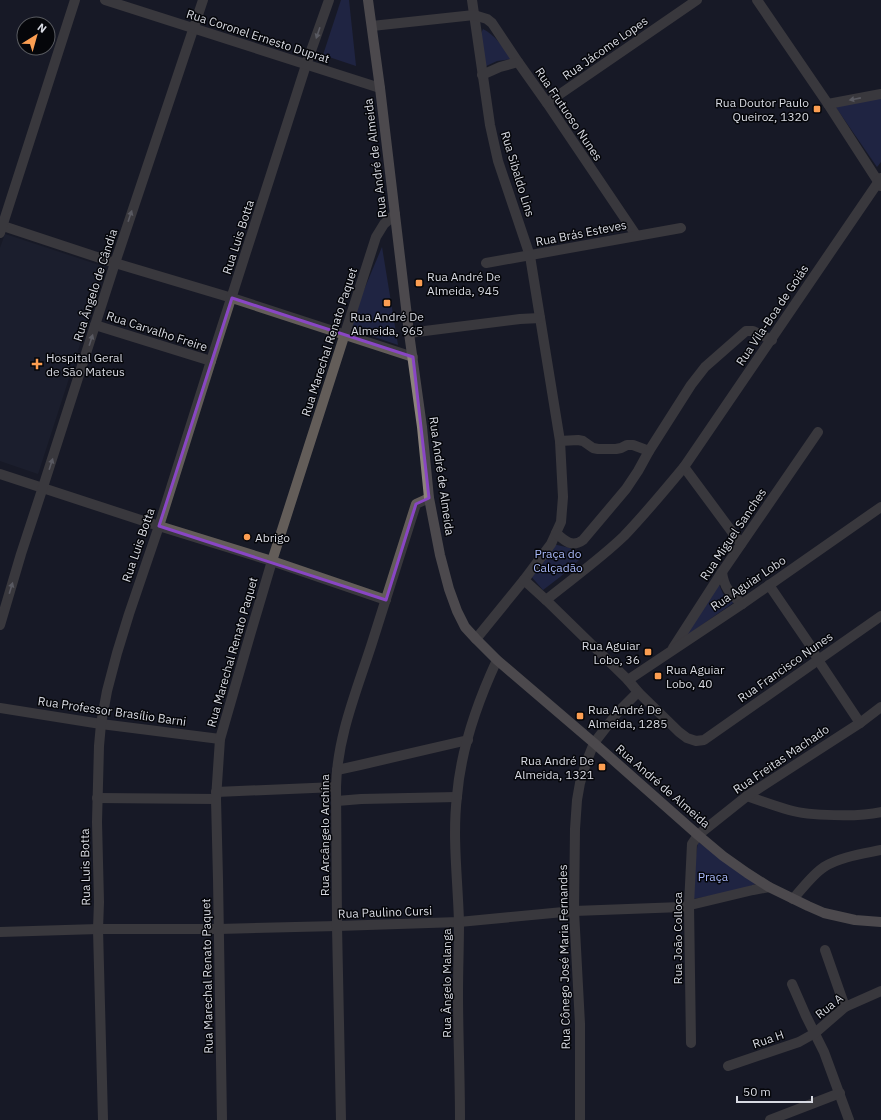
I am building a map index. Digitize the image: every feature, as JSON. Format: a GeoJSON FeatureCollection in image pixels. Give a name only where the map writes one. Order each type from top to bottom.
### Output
{"type":"FeatureCollection","features":[{"type":"Feature","properties":{"kind":"main road","name":"Rua André de Almeida"},"geometry":{"type":"LineString","coordinates":[[368,0],[430,498],[440,555],[449,589],[465,627],[497,660],[698,835],[735,864],[769,887],[824,913],[855,920],[881,922]]}},
{"type":"Feature","properties":{"kind":"street"},"geometry":{"type":"LineString","coordinates":[[75,0],[1,228],[232,298],[413,357]]}},
{"type":"Feature","properties":{"kind":"street","name":"Rua Coronel Ernesto Duprat"},"geometry":{"type":"LineString","coordinates":[[105,0],[306,66],[380,88]]}},
{"type":"Feature","properties":{"kind":"street","name":"Rua Ângelo de Cândia"},"geometry":{"type":"LineString","coordinates":[[0,625],[21,554],[115,263],[203,0]]}},
{"type":"Feature","properties":{"kind":"street","name":"Rua Luis Botta"},"geometry":{"type":"LineString","coordinates":[[103,1120],[97,822],[99,746],[107,691],[142,574],[159,526],[306,66],[329,0]]}},
{"type":"Feature","properties":{"kind":"street","name":"Rua Sibaldo Lins"},"geometry":{"type":"LineString","coordinates":[[472,0],[490,125],[498,161],[530,256],[560,441],[563,497],[561,522],[551,544],[476,639]]}},
{"type":"Feature","properties":{"kind":"street","name":"Rua Jácome Lopes"},"geometry":{"type":"LineString","coordinates":[[547,103],[697,0]]}},
{"type":"Feature","properties":{"kind":"street"},"geometry":{"type":"LineString","coordinates":[[757,0],[880,182]]}},
{"type":"Feature","properties":{"kind":"street"},"geometry":{"type":"LineString","coordinates":[[372,26],[474,15]]}},
{"type":"Feature","properties":{"kind":"street","name":"Rua Frutuoso Nunes"},"geometry":{"type":"LineString","coordinates":[[474,15],[487,18],[492,23],[636,236]]}},
{"type":"Feature","properties":{"kind":"street"},"geometry":{"type":"LineString","coordinates":[[482,75],[500,67],[518,62]]}},
{"type":"Feature","properties":{"kind":"street"},"geometry":{"type":"LineString","coordinates":[[828,104],[881,94]]}},
{"type":"Feature","properties":{"kind":"street","name":"Rua Vila-Boa de Goiás"},"geometry":{"type":"LineString","coordinates":[[546,600],[624,536],[684,467],[772,340],[860,207],[880,182]]}},
{"type":"Feature","properties":{"kind":"street","name":"Rua Marechal Renato Paquet"},"geometry":{"type":"LineString","coordinates":[[222,1120],[216,796],[220,739],[272,561],[376,237],[384,224],[395,214]]}},
{"type":"Feature","properties":{"kind":"street","name":"Rua Brás Esteves"},"geometry":{"type":"LineString","coordinates":[[486,262],[530,256],[681,228]]}},
{"type":"Feature","properties":{"kind":"street"},"geometry":{"type":"LineString","coordinates":[[409,333],[520,319],[540,318]]}},
{"type":"Feature","properties":{"kind":"street","name":"Rua Carvalho Freire"},"geometry":{"type":"LineString","coordinates":[[95,325],[211,361]]}},
{"type":"Feature","properties":{"kind":"street"},"geometry":{"type":"LineString","coordinates":[[556,533],[565,540],[574,544],[583,540],[626,489],[691,385],[718,355],[746,331],[753,331],[772,340]]}},
{"type":"Feature","properties":{"kind":"street","name":"Rua Miguel Sanches"},"geometry":{"type":"LineString","coordinates":[[670,651],[818,432]]}},
{"type":"Feature","properties":{"kind":"street"},"geometry":{"type":"LineString","coordinates":[[560,441],[583,441],[593,448],[598,449],[616,449],[627,445],[633,445],[649,451]]}},
{"type":"Feature","properties":{"kind":"street"},"geometry":{"type":"LineString","coordinates":[[684,467],[741,544]]}},
{"type":"Feature","properties":{"kind":"street"},"geometry":{"type":"LineString","coordinates":[[0,474],[272,561],[386,600]]}},
{"type":"Feature","properties":{"kind":"street","name":"Rua Arcângelo Archina"},"geometry":{"type":"LineString","coordinates":[[341,1120],[337,926],[337,770],[345,728],[416,504],[430,498]]}},
{"type":"Feature","properties":{"kind":"street","name":"Rua Aguiar Lobo"},"geometry":{"type":"LineString","coordinates":[[628,680],[742,604],[881,507]]}},
{"type":"Feature","properties":{"kind":"street"},"geometry":{"type":"LineString","coordinates":[[722,572],[723,581],[726,588],[742,604]]}},
{"type":"Feature","properties":{"kind":"street"},"geometry":{"type":"LineString","coordinates":[[524,580],[628,680],[638,692]]}},
{"type":"Feature","properties":{"kind":"street"},"geometry":{"type":"LineString","coordinates":[[769,584],[860,723]]}},
{"type":"Feature","properties":{"kind":"street","name":"Rua Francisco Nunes"},"geometry":{"type":"LineString","coordinates":[[638,692],[687,738],[696,741],[704,740],[881,616]]}},
{"type":"Feature","properties":{"kind":"street","name":"Rua Ângelo Malanga"},"geometry":{"type":"LineString","coordinates":[[460,1120],[458,992],[459,922],[455,848],[457,796],[461,765],[475,715],[484,688],[497,660]]}},
{"type":"Feature","properties":{"kind":"street","name":"Rua Cônego José Maria Fernandes"},"geometry":{"type":"LineString","coordinates":[[580,1120],[580,1024],[574,911],[575,829],[577,800],[580,783],[594,743],[618,712],[638,692]]}},
{"type":"Feature","properties":{"kind":"street","name":"Rua Freitas Machado"},"geometry":{"type":"LineString","coordinates":[[698,835],[747,796],[860,723],[881,707]]}},
{"type":"Feature","properties":{"kind":"street","name":"Rua Professor Brasílio Barni"},"geometry":{"type":"LineString","coordinates":[[0,708],[101,724],[220,739]]}},
{"type":"Feature","properties":{"kind":"street"},"geometry":{"type":"LineString","coordinates":[[337,770],[468,740]]}},
{"type":"Feature","properties":{"kind":"street"},"geometry":{"type":"LineString","coordinates":[[98,798],[216,796],[336,787]]}},
{"type":"Feature","properties":{"kind":"street"},"geometry":{"type":"LineString","coordinates":[[337,801],[457,796]]}},
{"type":"Feature","properties":{"kind":"street"},"geometry":{"type":"LineString","coordinates":[[747,796],[790,810],[813,814],[858,815],[881,812]]}},
{"type":"Feature","properties":{"kind":"street","name":"Rua João Colloca"},"geometry":{"type":"LineString","coordinates":[[691,1043],[690,905],[692,844],[698,835]]}},
{"type":"Feature","properties":{"kind":"street"},"geometry":{"type":"LineString","coordinates":[[793,899],[814,876],[824,868],[842,860],[881,850]]}},
{"type":"Feature","properties":{"kind":"street","name":"Rua Paulino Cursi"},"geometry":{"type":"LineString","coordinates":[[0,932],[98,929],[219,929],[459,922],[574,911],[682,907],[769,887]]}},
{"type":"Feature","properties":{"kind":"street"},"geometry":{"type":"LineString","coordinates":[[825,950],[845,1007]]}},
{"type":"Feature","properties":{"kind":"street"},"geometry":{"type":"LineString","coordinates":[[792,984],[824,1052],[849,1120]]}},
{"type":"Feature","properties":{"kind":"street","name":"Rua A"},"geometry":{"type":"LineString","coordinates":[[815,1033],[845,1007],[881,991]]}},
{"type":"Feature","properties":{"kind":"street","name":"Rua H"},"geometry":{"type":"LineString","coordinates":[[728,1066],[799,1042],[815,1033]]}},
{"type":"Feature","properties":{"kind":"street"},"geometry":{"type":"LineString","coordinates":[[770,1120],[840,1093]]}},
{"type":"Feature","properties":{"kind":"highlighted area"},"geometry":{"type":"Polygon","coordinates":[[[232,298],[413,357],[429,498],[416,504],[386,600],[159,526],[232,298]]]}},
{"type":"Feature","properties":{"kind":"shaded area","name":"Hospital Geral de São Mateus"},"geometry":{"type":"Polygon","coordinates":[[[5,234],[105,267],[38,474],[0,461],[0,248],[5,234]]]}},
{"type":"Feature","properties":{"kind":"green space"},"geometry":{"type":"Polygon","coordinates":[[[341,0],[349,0],[356,66],[323,55],[341,0]]]}},
{"type":"Feature","properties":{"kind":"green space"},"geometry":{"type":"Polygon","coordinates":[[[483,29],[496,38],[512,59],[497,61],[484,67],[480,36],[483,29]]]}},
{"type":"Feature","properties":{"kind":"green space"},"geometry":{"type":"Polygon","coordinates":[[[881,98],[881,162],[877,167],[835,106],[881,98]]]}},
{"type":"Feature","properties":{"kind":"green space"},"geometry":{"type":"Polygon","coordinates":[[[382,247],[398,345],[351,329],[361,297],[382,247]]]}},
{"type":"Feature","properties":{"kind":"green space","name":"Praça do Calçadão"},"geometry":{"type":"Polygon","coordinates":[[[553,544],[570,548],[579,560],[543,590],[530,575],[553,544]]]}},
{"type":"Feature","properties":{"kind":"green space"},"geometry":{"type":"Polygon","coordinates":[[[718,582],[723,594],[736,601],[683,638],[718,582]]]}},
{"type":"Feature","properties":{"kind":"green space","name":"Praça"},"geometry":{"type":"Polygon","coordinates":[[[698,842],[756,884],[735,891],[693,899],[695,862],[698,842]]]}},
{"type":"Feature","properties":{"kind":"place","name":"Rua Doutor Paulo Queiroz, 1320"},"geometry":{"type":"Point","coordinates":[817,109]}},
{"type":"Feature","properties":{"kind":"place","name":"Rua André De Almeida, 945"},"geometry":{"type":"Point","coordinates":[419,283]}},
{"type":"Feature","properties":{"kind":"place","name":"Rua André De Almeida, 965"},"geometry":{"type":"Point","coordinates":[387,303]}},
{"type":"Feature","properties":{"kind":"place","name":"Hospital Geral de São Mateus"},"geometry":{"type":"Point","coordinates":[37,364]}},
{"type":"Feature","properties":{"kind":"place","name":"Abrigo"},"geometry":{"type":"Point","coordinates":[247,537]}},
{"type":"Feature","properties":{"kind":"place","name":"Rua Aguiar Lobo, 36"},"geometry":{"type":"Point","coordinates":[648,652]}},
{"type":"Feature","properties":{"kind":"place","name":"Rua Aguiar Lobo, 40"},"geometry":{"type":"Point","coordinates":[658,676]}},
{"type":"Feature","properties":{"kind":"place","name":"Rua André De Almeida, 1285"},"geometry":{"type":"Point","coordinates":[580,716]}},
{"type":"Feature","properties":{"kind":"place","name":"Rua André De Almeida, 1321"},"geometry":{"type":"Point","coordinates":[602,767]}}]}
